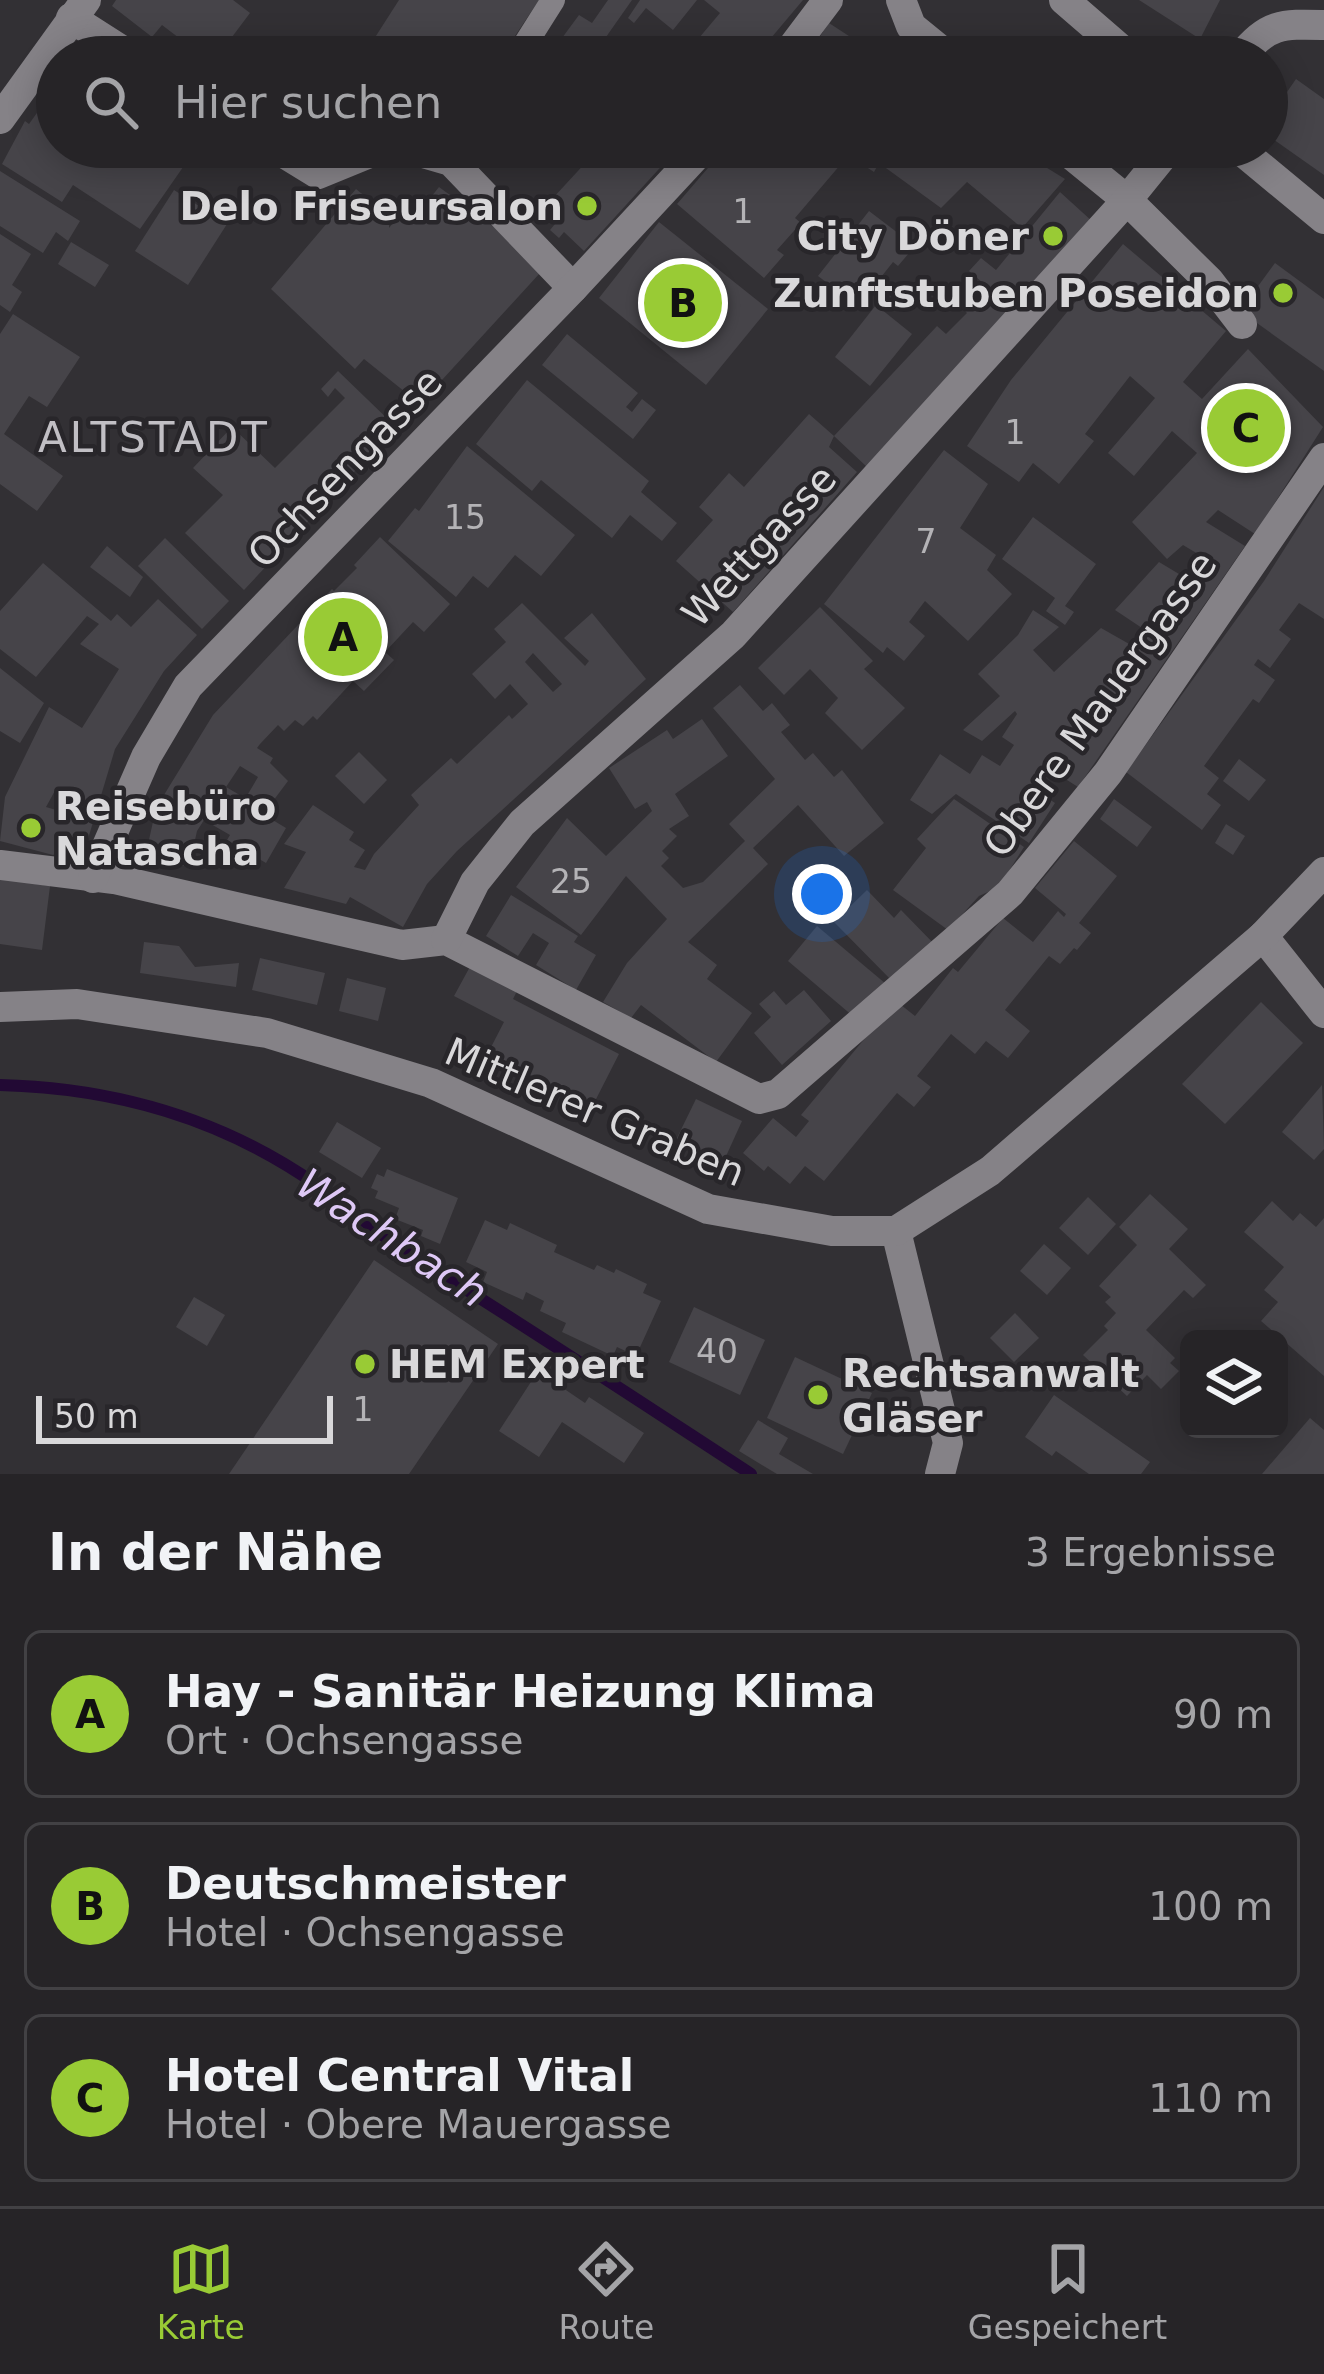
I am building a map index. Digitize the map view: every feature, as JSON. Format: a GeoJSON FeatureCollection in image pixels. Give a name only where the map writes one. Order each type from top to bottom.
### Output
{"type":"FeatureCollection","features":[{"type":"Feature","properties":{"kind":"street"},"geometry":{"type":"LineString","coordinates":[[801,36],[828,0]]}},
{"type":"Feature","properties":{"kind":"street"},"geometry":{"type":"LineString","coordinates":[[901,0],[911,26],[923,36]]}},
{"type":"Feature","properties":{"kind":"street"},"geometry":{"type":"LineString","coordinates":[[1064,0],[1106,36]]}},
{"type":"Feature","properties":{"kind":"street"},"geometry":{"type":"LineString","coordinates":[[60,36],[79,9],[109,36]]}},
{"type":"Feature","properties":{"kind":"street"},"geometry":{"type":"LineString","coordinates":[[1261,36],[1279,24],[1324,26]]}},
{"type":"Feature","properties":{"kind":"street"},"geometry":{"type":"LineString","coordinates":[[0,119],[36,69]]}},
{"type":"Feature","properties":{"kind":"street"},"geometry":{"type":"LineString","coordinates":[[468,168],[574,288]]}},
{"type":"Feature","properties":{"kind":"street","name":"Ochsengasse"},"geometry":{"type":"LineString","coordinates":[[93,878],[146,757],[188,686],[685,168]]}},
{"type":"Feature","properties":{"kind":"street"},"geometry":{"type":"LineString","coordinates":[[1088,168],[1209,281],[1242,324]]}},
{"type":"Feature","properties":{"kind":"street","name":"Wettgasse"},"geometry":{"type":"LineString","coordinates":[[446,940],[476,882],[522,823],[733,635],[1153,168]]}},
{"type":"Feature","properties":{"kind":"street"},"geometry":{"type":"LineString","coordinates":[[1262,168],[1324,219]]}},
{"type":"Feature","properties":{"kind":"street","name":"Obere Mauergasse"},"geometry":{"type":"LineString","coordinates":[[0,865],[113,879],[402,945],[446,940],[759,1099],[778,1094],[1010,893],[1108,772],[1324,458]]}},
{"type":"Feature","properties":{"kind":"street"},"geometry":{"type":"LineString","coordinates":[[940,1474],[948,1443],[896,1231],[990,1171],[1263,936],[1324,872]]}},
{"type":"Feature","properties":{"kind":"street"},"geometry":{"type":"LineString","coordinates":[[1263,936],[1324,1013]]}},
{"type":"Feature","properties":{"kind":"street","name":"Mittlerer Graben"},"geometry":{"type":"LineString","coordinates":[[0,1007],[77,1004],[267,1033],[431,1083],[708,1209],[832,1231],[896,1231]]}},
{"type":"Feature","properties":{"kind":"lane"},"geometry":{"type":"LineString","coordinates":[[530,36],[553,0]]}},
{"type":"Feature","properties":{"kind":"building"},"geometry":{"type":"Polygon","coordinates":[[[116,0],[233,0],[250,13],[233,36],[176,36],[162,25],[151,36],[112,6],[116,0]]]}},
{"type":"Feature","properties":{"kind":"building"},"geometry":{"type":"Polygon","coordinates":[[[399,0],[539,0],[515,36],[376,36],[399,0]]]}},
{"type":"Feature","properties":{"kind":"building"},"geometry":{"type":"Polygon","coordinates":[[[608,0],[632,0],[607,36],[564,36],[579,15],[592,23],[608,0]]]}},
{"type":"Feature","properties":{"kind":"building"},"geometry":{"type":"Polygon","coordinates":[[[640,0],[697,0],[673,30],[646,8],[634,23],[628,18],[640,0]]]}},
{"type":"Feature","properties":{"kind":"building"},"geometry":{"type":"Polygon","coordinates":[[[704,0],[803,0],[773,36],[701,36],[720,13],[704,0]]]}},
{"type":"Feature","properties":{"kind":"building"},"geometry":{"type":"Polygon","coordinates":[[[1139,0],[1220,0],[1202,36],[1139,0]]]}},
{"type":"Feature","properties":{"kind":"building"},"geometry":{"type":"Polygon","coordinates":[[[829,23],[849,36],[820,36],[829,23]]]}},
{"type":"Feature","properties":{"kind":"building"},"geometry":{"type":"Polygon","coordinates":[[[1296,79],[1324,99],[1324,175],[1288,150],[1288,91],[1296,79]]]}},
{"type":"Feature","properties":{"kind":"building"},"geometry":{"type":"Polygon","coordinates":[[[36,114],[36,168],[182,168],[140,229],[73,185],[62,202],[2,164],[25,121],[29,124],[36,114]]]}},
{"type":"Feature","properties":{"kind":"building","name":"Delo Friseursalon"},"geometry":{"type":"Polygon","coordinates":[[[581,168],[660,168],[584,251],[564,232],[559,238],[550,230],[555,224],[541,211],[581,168]]]}},
{"type":"Feature","properties":{"kind":"building"},"geometry":{"type":"Polygon","coordinates":[[[708,168],[838,168],[795,218],[801,223],[777,250],[784,255],[764,278],[677,204],[708,168]]]}},
{"type":"Feature","properties":{"kind":"building"},"geometry":{"type":"Polygon","coordinates":[[[886,168],[1047,168],[1065,179],[1022,228],[967,182],[941,208],[886,168]]]}},
{"type":"Feature","properties":{"kind":"building"},"geometry":{"type":"Polygon","coordinates":[[[0,171],[80,221],[68,241],[56,232],[43,253],[0,226],[0,171]]]}},
{"type":"Feature","properties":{"kind":"building"},"geometry":{"type":"Polygon","coordinates":[[[439,187],[498,230],[540,273],[420,404],[364,359],[355,369],[271,289],[356,189],[389,216],[389,228],[412,199],[423,207],[439,187]]]}},
{"type":"Feature","properties":{"kind":"building"},"geometry":{"type":"Polygon","coordinates":[[[174,190],[227,224],[188,285],[135,251],[174,190]]]}},
{"type":"Feature","properties":{"kind":"building"},"geometry":{"type":"Polygon","coordinates":[[[1060,192],[1093,222],[867,467],[834,436],[937,326],[946,334],[967,313],[961,307],[983,283],[969,271],[981,258],[996,270],[1060,192]]]}},
{"type":"Feature","properties":{"kind":"building"},"geometry":{"type":"Polygon","coordinates":[[[869,211],[915,246],[898,266],[893,262],[858,306],[818,276],[869,211]]]}},
{"type":"Feature","properties":{"kind":"building"},"geometry":{"type":"Polygon","coordinates":[[[659,222],[768,309],[706,385],[599,298],[659,222]]]}},
{"type":"Feature","properties":{"kind":"building"},"geometry":{"type":"Polygon","coordinates":[[[0,234],[31,254],[12,285],[22,292],[10,312],[0,305],[0,234]]]}},
{"type":"Feature","properties":{"kind":"building"},"geometry":{"type":"Polygon","coordinates":[[[71,242],[109,265],[95,287],[58,264],[71,242]]]}},
{"type":"Feature","properties":{"kind":"building"},"geometry":{"type":"Polygon","coordinates":[[[1123,244],[1226,331],[1183,382],[1202,399],[1248,349],[1323,427],[1255,534],[1218,510],[1206,522],[1245,546],[1078,787],[1045,766],[1031,787],[1055,803],[1029,843],[956,794],[932,814],[910,800],[940,754],[970,774],[982,755],[1000,766],[1014,745],[1002,737],[1015,711],[982,741],[963,730],[1000,696],[978,674],[1018,635],[1033,610],[1059,627],[1033,650],[1054,672],[1101,628],[1131,645],[1142,628],[1115,610],[1159,562],[1184,577],[1198,554],[1183,545],[1167,559],[1132,522],[1197,453],[1172,431],[1134,476],[1108,453],[1155,398],[1130,376],[1085,434],[1094,441],[1059,484],[1033,463],[1019,482],[967,446],[1011,380],[1123,244]]]}},
{"type":"Feature","properties":{"kind":"building"},"geometry":{"type":"Polygon","coordinates":[[[1275,263],[1324,299],[1324,371],[1240,311],[1275,263]]]}},
{"type":"Feature","properties":{"kind":"building"},"geometry":{"type":"Polygon","coordinates":[[[876,305],[912,334],[870,386],[835,357],[876,305]]]}},
{"type":"Feature","properties":{"kind":"building"},"geometry":{"type":"Polygon","coordinates":[[[13,314],[80,357],[47,407],[29,396],[4,434],[63,476],[37,511],[0,484],[0,334],[13,314]]]}},
{"type":"Feature","properties":{"kind":"building"},"geometry":{"type":"Polygon","coordinates":[[[567,334],[638,393],[626,407],[632,412],[642,399],[656,410],[633,439],[542,365],[567,334]]]}},
{"type":"Feature","properties":{"kind":"building"},"geometry":{"type":"Polygon","coordinates":[[[338,371],[396,427],[244,590],[185,533],[223,495],[193,468],[232,427],[275,468],[345,398],[335,388],[328,397],[321,389],[338,371]]]}},
{"type":"Feature","properties":{"kind":"building"},"geometry":{"type":"Polygon","coordinates":[[[527,380],[649,481],[641,492],[677,523],[662,541],[630,515],[612,538],[541,480],[532,491],[476,444],[527,380]]]}},
{"type":"Feature","properties":{"kind":"building"},"geometry":{"type":"Polygon","coordinates":[[[809,414],[834,436],[829,447],[857,472],[733,612],[676,561],[713,520],[699,507],[729,473],[744,487],[809,414]]]}},
{"type":"Feature","properties":{"kind":"building"},"geometry":{"type":"Polygon","coordinates":[[[467,446],[575,535],[541,576],[515,555],[488,588],[473,576],[456,597],[388,541],[415,508],[419,511],[467,446]]]}},
{"type":"Feature","properties":{"kind":"building"},"geometry":{"type":"Polygon","coordinates":[[[944,450],[988,484],[960,528],[996,555],[987,570],[1012,594],[968,641],[925,601],[909,622],[925,636],[904,661],[887,647],[883,653],[824,604],[944,450]]]}},
{"type":"Feature","properties":{"kind":"building"},"geometry":{"type":"Polygon","coordinates":[[[1324,487],[1324,619],[1299,603],[1279,630],[1291,639],[1270,668],[1258,659],[1254,665],[1275,680],[1259,703],[1253,699],[1204,766],[1219,778],[1207,794],[1221,805],[1202,830],[1126,772],[1264,581],[1324,487]]]}},
{"type":"Feature","properties":{"kind":"building"},"geometry":{"type":"Polygon","coordinates":[[[1033,517],[1096,564],[1065,606],[1074,612],[1065,625],[1046,611],[1055,598],[1002,559],[1033,517]]]}},
{"type":"Feature","properties":{"kind":"building"},"geometry":{"type":"Polygon","coordinates":[[[380,537],[450,604],[424,632],[413,622],[385,652],[394,660],[364,691],[353,681],[317,720],[313,716],[303,726],[295,720],[284,731],[278,725],[260,744],[257,748],[273,758],[270,763],[288,781],[267,809],[248,794],[258,777],[240,766],[226,787],[286,828],[266,863],[204,820],[189,867],[145,858],[156,808],[213,715],[357,568],[354,565],[380,537]]]}},
{"type":"Feature","properties":{"kind":"building"},"geometry":{"type":"Polygon","coordinates":[[[165,538],[229,601],[202,629],[138,566],[165,538]]]}},
{"type":"Feature","properties":{"kind":"building"},"geometry":{"type":"Polygon","coordinates":[[[107,546],[143,577],[130,597],[90,567],[107,546]]]}},
{"type":"Feature","properties":{"kind":"building"},"geometry":{"type":"Polygon","coordinates":[[[43,563],[111,621],[117,614],[131,627],[158,599],[197,635],[164,671],[115,749],[88,839],[53,855],[0,841],[5,797],[49,707],[82,728],[119,669],[80,644],[99,624],[87,616],[36,677],[0,649],[0,611],[43,563]],[[57,787],[46,807],[66,813],[72,793],[57,787]]]}},
{"type":"Feature","properties":{"kind":"building"},"geometry":{"type":"Polygon","coordinates":[[[522,603],[585,666],[589,661],[564,638],[592,613],[646,679],[457,851],[427,884],[403,927],[350,897],[346,904],[284,888],[306,852],[284,844],[313,805],[354,832],[349,840],[365,850],[354,867],[365,870],[419,805],[411,795],[451,758],[457,764],[509,715],[512,719],[528,704],[510,684],[495,699],[472,674],[506,642],[494,629],[522,603]],[[533,653],[525,662],[553,692],[562,684],[533,653]]]}},
{"type":"Feature","properties":{"kind":"building"},"geometry":{"type":"Polygon","coordinates":[[[820,607],[873,661],[864,669],[905,708],[862,750],[825,713],[838,698],[810,669],[784,695],[758,668],[820,607]]]}},
{"type":"Feature","properties":{"kind":"building"},"geometry":{"type":"Polygon","coordinates":[[[0,668],[44,703],[20,743],[0,731],[0,668]]]}},
{"type":"Feature","properties":{"kind":"building"},"geometry":{"type":"Polygon","coordinates":[[[740,685],[763,711],[772,703],[790,725],[781,732],[805,760],[813,753],[834,777],[842,770],[884,823],[844,856],[798,805],[753,848],[768,864],[688,942],[717,965],[707,979],[752,1013],[716,1062],[641,1005],[631,1018],[603,1002],[627,963],[667,919],[626,876],[581,935],[516,887],[567,818],[606,856],[652,811],[647,802],[635,809],[609,768],[667,730],[673,739],[702,719],[728,756],[675,794],[689,816],[669,829],[677,836],[662,851],[669,858],[661,866],[683,888],[703,882],[745,841],[729,824],[775,779],[713,708],[740,685]]]}},
{"type":"Feature","properties":{"kind":"building"},"geometry":{"type":"Polygon","coordinates":[[[359,752],[387,780],[364,804],[335,776],[359,752]]]}},
{"type":"Feature","properties":{"kind":"building"},"geometry":{"type":"Polygon","coordinates":[[[1239,759],[1266,780],[1249,801],[1223,781],[1239,759]]]}},
{"type":"Feature","properties":{"kind":"building"},"geometry":{"type":"Polygon","coordinates":[[[954,799],[1024,847],[999,887],[979,896],[948,930],[893,890],[926,848],[917,839],[954,799]]]}},
{"type":"Feature","properties":{"kind":"building"},"geometry":{"type":"Polygon","coordinates":[[[1114,799],[1152,827],[1137,847],[1100,819],[1114,799]]]}},
{"type":"Feature","properties":{"kind":"building"},"geometry":{"type":"Polygon","coordinates":[[[1226,824],[1245,836],[1233,855],[1215,843],[1226,824]]]}},
{"type":"Feature","properties":{"kind":"building"},"geometry":{"type":"Polygon","coordinates":[[[1074,841],[1117,876],[1079,923],[1091,933],[1077,950],[1060,964],[1049,956],[1005,1010],[1030,1031],[1008,1058],[986,1041],[975,1054],[951,1034],[917,1076],[931,1087],[914,1107],[897,1093],[824,1181],[805,1166],[790,1184],[743,1153],[773,1118],[796,1137],[809,1121],[801,1115],[896,1001],[915,1016],[953,968],[958,972],[1003,918],[1033,942],[1058,911],[1064,917],[1066,914],[1035,888],[1074,841]]]}},
{"type":"Feature","properties":{"kind":"building"},"geometry":{"type":"Polygon","coordinates":[[[0,879],[50,886],[42,950],[0,944],[0,879]]]}},
{"type":"Feature","properties":{"kind":"building"},"geometry":{"type":"Polygon","coordinates":[[[867,890],[894,918],[901,910],[938,948],[898,987],[834,922],[867,890]]]}},
{"type":"Feature","properties":{"kind":"building"},"geometry":{"type":"Polygon","coordinates":[[[511,895],[578,936],[574,942],[596,955],[576,990],[536,965],[549,943],[533,933],[518,956],[486,936],[511,895]]]}},
{"type":"Feature","properties":{"kind":"building"},"geometry":{"type":"Polygon","coordinates":[[[817,926],[886,984],[854,1017],[788,961],[817,926]]]}},
{"type":"Feature","properties":{"kind":"building"},"geometry":{"type":"Polygon","coordinates":[[[144,942],[179,946],[195,967],[239,963],[236,987],[140,973],[144,942]]]}},
{"type":"Feature","properties":{"kind":"building"},"geometry":{"type":"Polygon","coordinates":[[[260,958],[325,973],[317,1005],[252,990],[260,958]]]}},
{"type":"Feature","properties":{"kind":"building"},"geometry":{"type":"Polygon","coordinates":[[[472,963],[519,987],[513,999],[619,1054],[592,1107],[488,1053],[504,1022],[454,996],[472,963]]]}},
{"type":"Feature","properties":{"kind":"building"},"geometry":{"type":"Polygon","coordinates":[[[347,978],[386,988],[378,1021],[339,1011],[347,978]]]}},
{"type":"Feature","properties":{"kind":"building"},"geometry":{"type":"Polygon","coordinates":[[[804,990],[831,1021],[782,1065],[754,1033],[771,1017],[759,1004],[774,991],[786,1005],[804,990]]]}},
{"type":"Feature","properties":{"kind":"building"},"geometry":{"type":"Polygon","coordinates":[[[1261,1002],[1303,1043],[1225,1124],[1182,1084],[1261,1002]]]}},
{"type":"Feature","properties":{"kind":"building"},"geometry":{"type":"Polygon","coordinates":[[[1322,1085],[1324,1149],[1314,1160],[1282,1132],[1322,1085]]]}},
{"type":"Feature","properties":{"kind":"building"},"geometry":{"type":"Polygon","coordinates":[[[696,1099],[742,1121],[722,1165],[675,1142],[696,1099]]]}},
{"type":"Feature","properties":{"kind":"building"},"geometry":{"type":"Polygon","coordinates":[[[337,1122],[381,1148],[362,1178],[319,1152],[337,1122]]]}},
{"type":"Feature","properties":{"kind":"building"},"geometry":{"type":"Polygon","coordinates":[[[387,1169],[458,1198],[440,1244],[421,1236],[423,1230],[395,1219],[399,1208],[375,1198],[378,1191],[371,1188],[377,1174],[384,1177],[387,1169]]]}},
{"type":"Feature","properties":{"kind":"building"},"geometry":{"type":"Polygon","coordinates":[[[1150,1194],[1188,1229],[1169,1249],[1206,1285],[1193,1298],[1184,1290],[1146,1330],[1175,1358],[1170,1363],[1179,1371],[1161,1389],[1147,1375],[1127,1396],[1083,1355],[1108,1330],[1104,1326],[1116,1313],[1105,1302],[1111,1297],[1099,1286],[1137,1245],[1119,1227],[1150,1194]]]}},
{"type":"Feature","properties":{"kind":"building"},"geometry":{"type":"Polygon","coordinates":[[[1088,1197],[1116,1224],[1088,1255],[1059,1228],[1088,1197]]]}},
{"type":"Feature","properties":{"kind":"building"},"geometry":{"type":"Polygon","coordinates":[[[1272,1201],[1293,1221],[1300,1213],[1316,1227],[1324,1218],[1324,1376],[1288,1345],[1288,1330],[1271,1330],[1261,1321],[1278,1302],[1264,1290],[1284,1267],[1244,1232],[1272,1201]]]}},
{"type":"Feature","properties":{"kind":"building"},"geometry":{"type":"Polygon","coordinates":[[[485,1220],[507,1230],[510,1223],[557,1245],[554,1252],[594,1270],[597,1265],[614,1273],[616,1269],[647,1284],[643,1293],[661,1301],[636,1356],[617,1347],[613,1356],[562,1332],[566,1323],[540,1311],[544,1301],[526,1292],[523,1300],[483,1282],[487,1272],[466,1262],[485,1220]]]}},
{"type":"Feature","properties":{"kind":"building"},"geometry":{"type":"Polygon","coordinates":[[[1044,1244],[1071,1268],[1047,1295],[1020,1271],[1044,1244]]]}},
{"type":"Feature","properties":{"kind":"building"},"geometry":{"type":"Polygon","coordinates":[[[374,1260],[498,1344],[409,1474],[229,1474],[374,1260]]]}},
{"type":"Feature","properties":{"kind":"building"},"geometry":{"type":"Polygon","coordinates":[[[194,1297],[225,1315],[207,1346],[176,1327],[194,1297]]]}},
{"type":"Feature","properties":{"kind":"building"},"geometry":{"type":"Polygon","coordinates":[[[694,1307],[765,1340],[740,1395],[669,1362],[694,1307]]]}},
{"type":"Feature","properties":{"kind":"building"},"geometry":{"type":"Polygon","coordinates":[[[1015,1313],[1039,1338],[1014,1362],[990,1338],[1015,1313]]]}},
{"type":"Feature","properties":{"kind":"building"},"geometry":{"type":"Polygon","coordinates":[[[795,1357],[872,1393],[843,1454],[767,1418],[795,1357]]]}},
{"type":"Feature","properties":{"kind":"building"},"geometry":{"type":"Polygon","coordinates":[[[538,1371],[585,1403],[589,1397],[644,1433],[624,1463],[562,1422],[539,1457],[499,1431],[538,1371]]]}},
{"type":"Feature","properties":{"kind":"building"},"geometry":{"type":"Polygon","coordinates":[[[1054,1395],[1150,1462],[1141,1474],[1089,1474],[1025,1437],[1054,1395]]]}},
{"type":"Feature","properties":{"kind":"building"},"geometry":{"type":"Polygon","coordinates":[[[1310,1418],[1324,1430],[1324,1474],[1262,1474],[1310,1418]]]}},
{"type":"Feature","properties":{"kind":"building"},"geometry":{"type":"Polygon","coordinates":[[[758,1420],[788,1438],[779,1454],[813,1474],[777,1474],[739,1451],[758,1420]]]}},
{"type":"Feature","properties":{"kind":"waterway","name":"Wachbach"},"geometry":{"type":"LineString","coordinates":[[0,1085],[126,1100],[243,1142],[317,1185],[405,1251],[751,1474]]}},
{"type":"Feature","properties":{"kind":"place","name":"Delo Friseursalon"},"geometry":{"type":"Point","coordinates":[587,206]}},
{"type":"Feature","properties":{"kind":"place","name":"City Döner"},"geometry":{"type":"Point","coordinates":[1053,236]}},
{"type":"Feature","properties":{"kind":"place","name":"Zunftstuben Poseidon"},"geometry":{"type":"Point","coordinates":[1283,293]}},
{"type":"Feature","properties":{"kind":"place","name":"Deutschmeister"},"geometry":{"type":"Point","coordinates":[683,303]}},
{"type":"Feature","properties":{"kind":"place","name":"Hotel Central Vital"},"geometry":{"type":"Point","coordinates":[1246,428]}},
{"type":"Feature","properties":{"kind":"place","name":"Hay - Sanitär Heizung Klima"},"geometry":{"type":"Point","coordinates":[343,637]}},
{"type":"Feature","properties":{"kind":"place","name":"Reisebüro Natascha"},"geometry":{"type":"Point","coordinates":[31,828]}},
{"type":"Feature","properties":{"kind":"place","name":"HEM Expert"},"geometry":{"type":"Point","coordinates":[365,1364]}},
{"type":"Feature","properties":{"kind":"place","name":"Rechtsanwalt Gläser"},"geometry":{"type":"Point","coordinates":[818,1395]}},
{"type":"Feature","properties":{"kind":"district","name":"ALTSTADT"},"geometry":{"type":"Point","coordinates":[154,437]}}]}
